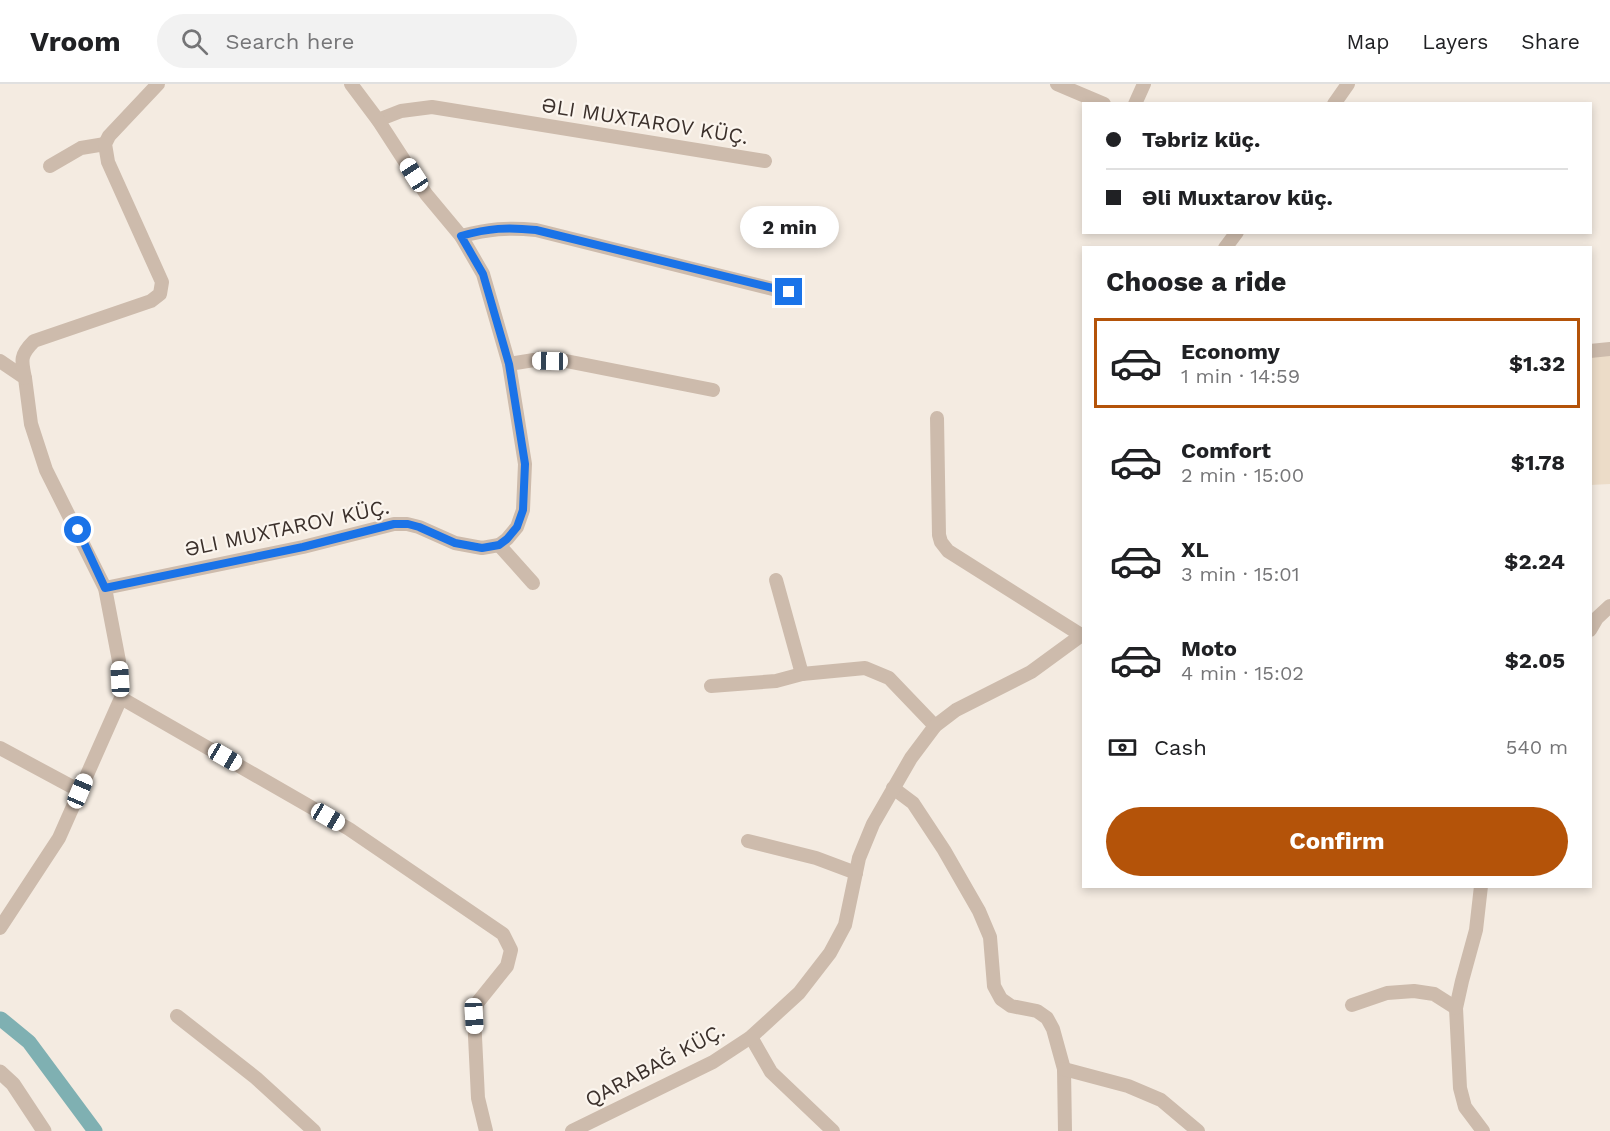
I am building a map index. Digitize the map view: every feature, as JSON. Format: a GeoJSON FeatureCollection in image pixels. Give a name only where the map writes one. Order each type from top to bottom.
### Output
{"type":"FeatureCollection","features":[{"type":"Feature","properties":{"kind":"street"},"geometry":{"type":"LineString","coordinates":[[0,928],[59,838],[121,698],[119,661],[105,588],[46,470],[31,424],[21,360],[26,349],[34,340],[151,301],[160,294],[162,282],[108,162],[105,144],[109,136],[158,84]]}},
{"type":"Feature","properties":{"kind":"street"},"geometry":{"type":"LineString","coordinates":[[351,84],[378,120],[426,194],[461,236],[483,274],[509,364],[525,464],[523,510],[517,527],[499,545],[533,583]]}},
{"type":"Feature","properties":{"kind":"street"},"geometry":{"type":"LineString","coordinates":[[1057,84],[1099,102]]}},
{"type":"Feature","properties":{"kind":"street"},"geometry":{"type":"LineString","coordinates":[[1136,102],[1144,84]]}},
{"type":"Feature","properties":{"kind":"street"},"geometry":{"type":"LineString","coordinates":[[1335,102],[1348,84]]}},
{"type":"Feature","properties":{"kind":"street","name":"ƏLI MUXTAROV KÜÇ."},"geometry":{"type":"LineString","coordinates":[[378,120],[401,111],[432,107],[765,161]]}},
{"type":"Feature","properties":{"kind":"street"},"geometry":{"type":"LineString","coordinates":[[50,166],[81,148],[105,144]]}},
{"type":"Feature","properties":{"kind":"street"},"geometry":{"type":"LineString","coordinates":[[461,236],[484,230],[512,227],[536,230],[789,292]]}},
{"type":"Feature","properties":{"kind":"street"},"geometry":{"type":"LineString","coordinates":[[1592,351],[1610,349]]}},
{"type":"Feature","properties":{"kind":"street"},"geometry":{"type":"LineString","coordinates":[[509,364],[534,360],[566,361],[713,390]]}},
{"type":"Feature","properties":{"kind":"street"},"geometry":{"type":"LineString","coordinates":[[0,361],[25,378]]}},
{"type":"Feature","properties":{"kind":"street"},"geometry":{"type":"LineString","coordinates":[[937,418],[941,542],[948,551],[1082,634]]}},
{"type":"Feature","properties":{"kind":"street","name":"ƏLI MUXTAROV KÜÇ."},"geometry":{"type":"LineString","coordinates":[[105,588],[303,547],[394,524],[419,527],[455,543],[482,548],[499,545]]}},
{"type":"Feature","properties":{"kind":"street"},"geometry":{"type":"LineString","coordinates":[[776,580],[802,674]]}},
{"type":"Feature","properties":{"kind":"street"},"geometry":{"type":"LineString","coordinates":[[1592,627],[1597,618],[1610,606]]}},
{"type":"Feature","properties":{"kind":"street","name":"QARABAĞ KÜÇ."},"geometry":{"type":"LineString","coordinates":[[572,1131],[713,1062],[751,1037],[800,993],[830,953],[846,925],[859,858],[873,824],[911,758],[935,726],[956,710],[1031,672],[1082,634]]}},
{"type":"Feature","properties":{"kind":"street"},"geometry":{"type":"LineString","coordinates":[[711,686],[776,681],[802,674],[865,668],[889,678],[935,726]]}},
{"type":"Feature","properties":{"kind":"street"},"geometry":{"type":"LineString","coordinates":[[121,698],[349,829],[503,934],[511,950],[507,966],[478,1002],[474,1016],[478,1098],[486,1131]]}},
{"type":"Feature","properties":{"kind":"street"},"geometry":{"type":"LineString","coordinates":[[0,748],[80,791]]}},
{"type":"Feature","properties":{"kind":"street"},"geometry":{"type":"LineString","coordinates":[[893,788],[912,803],[944,850],[979,911],[990,937],[994,986],[1001,999],[1011,1006],[1037,1011],[1047,1018],[1053,1029],[1064,1069],[1065,1131]]}},
{"type":"Feature","properties":{"kind":"street"},"geometry":{"type":"LineString","coordinates":[[748,841],[816,858],[856,873]]}},
{"type":"Feature","properties":{"kind":"street"},"geometry":{"type":"LineString","coordinates":[[1481,888],[1476,930],[1461,981],[1456,1008],[1460,1088],[1465,1107],[1483,1131]]}},
{"type":"Feature","properties":{"kind":"street"},"geometry":{"type":"LineString","coordinates":[[1352,1005],[1388,993],[1414,991],[1434,994],[1456,1008]]}},
{"type":"Feature","properties":{"kind":"street"},"geometry":{"type":"LineString","coordinates":[[177,1016],[256,1078],[314,1131]]}},
{"type":"Feature","properties":{"kind":"street"},"geometry":{"type":"LineString","coordinates":[[751,1037],[771,1072],[833,1131]]}},
{"type":"Feature","properties":{"kind":"street"},"geometry":{"type":"LineString","coordinates":[[1064,1069],[1128,1086],[1161,1100],[1198,1131]]}},
{"type":"Feature","properties":{"kind":"street"},"geometry":{"type":"LineString","coordinates":[[0,1072],[13,1084],[44,1131]]}},
{"type":"Feature","properties":{"kind":"shaded area"},"geometry":{"type":"Polygon","coordinates":[[[1610,349],[1610,484],[1592,485],[1592,351],[1610,349]]]}},
{"type":"Feature","properties":{"kind":"waterway"},"geometry":{"type":"LineString","coordinates":[[1,1019],[29,1042],[95,1131]]}},
{"type":"Feature","properties":{"kind":"route"},"geometry":{"type":"LineString","coordinates":[[78,530],[105,588],[303,547],[394,524],[408,524],[455,543],[482,548],[499,545],[507,539],[517,527],[523,510],[525,464],[509,364],[483,274],[461,236],[484,230],[512,227],[536,230],[789,292]]}}]}
